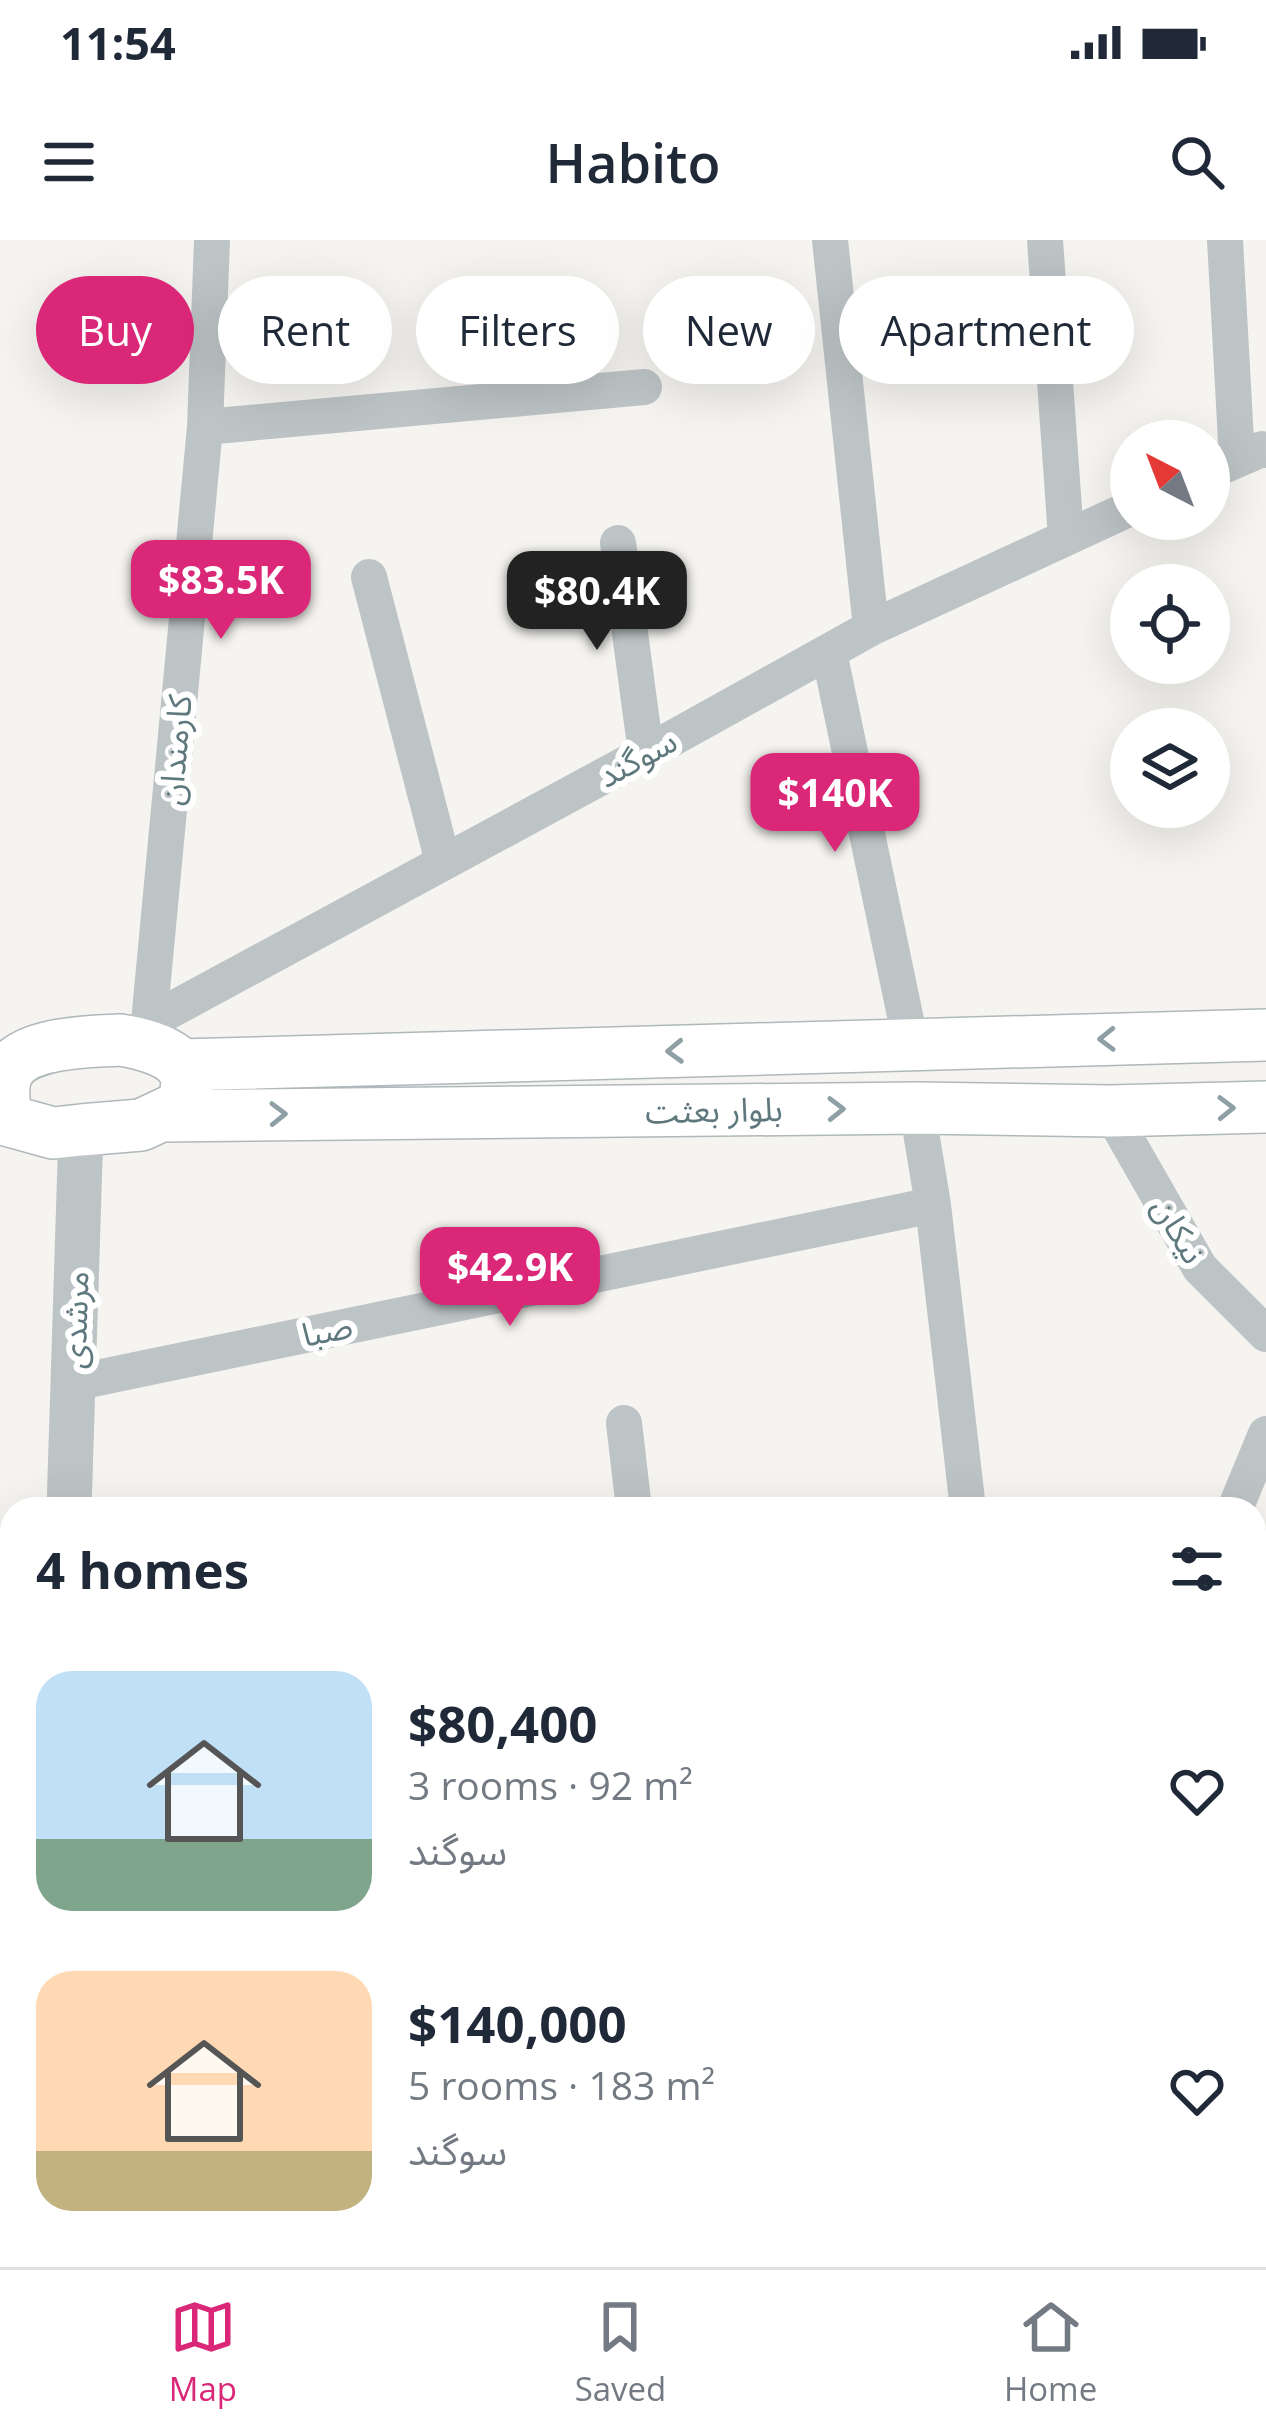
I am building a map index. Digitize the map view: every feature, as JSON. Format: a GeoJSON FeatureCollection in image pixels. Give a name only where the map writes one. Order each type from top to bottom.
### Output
{"type":"FeatureCollection","features":[{"type":"Feature","properties":{"kind":"main road","name":"بلوار بعثت"},"geometry":{"type":"LineString","coordinates":[[16,1047],[120,1040],[160,1044],[911,1044],[1266,1035]]}},
{"type":"Feature","properties":{"kind":"main road"},"geometry":{"type":"LineString","coordinates":[[160,1044],[188,1078],[184,1105],[161,1116]]}},
{"type":"Feature","properties":{"kind":"main road"},"geometry":{"type":"LineString","coordinates":[[3,1120],[4,1084],[16,1047]]}},
{"type":"Feature","properties":{"kind":"main road","name":"بلوار بعثت"},"geometry":{"type":"LineString","coordinates":[[3,1120],[53,1133],[141,1125],[161,1116],[1266,1108]]}},
{"type":"Feature","properties":{"kind":"street","name":"کارمندان"},"geometry":{"type":"LineString","coordinates":[[160,1044],[205,428],[212,240]]}},
{"type":"Feature","properties":{"kind":"street"},"geometry":{"type":"LineString","coordinates":[[830,240],[871,628]]}},
{"type":"Feature","properties":{"kind":"street"},"geometry":{"type":"LineString","coordinates":[[1045,240],[1066,538]]}},
{"type":"Feature","properties":{"kind":"street"},"geometry":{"type":"LineString","coordinates":[[1225,240],[1243,458]]}},
{"type":"Feature","properties":{"kind":"street"},"geometry":{"type":"LineString","coordinates":[[205,428],[644,387]]}},
{"type":"Feature","properties":{"kind":"street","name":"سوگند"},"geometry":{"type":"LineString","coordinates":[[160,1044],[442,862],[871,628],[1110,518]]}},
{"type":"Feature","properties":{"kind":"street"},"geometry":{"type":"LineString","coordinates":[[618,543],[646,753]]}},
{"type":"Feature","properties":{"kind":"street"},"geometry":{"type":"LineString","coordinates":[[369,577],[442,862]]}},
{"type":"Feature","properties":{"kind":"street"},"geometry":{"type":"LineString","coordinates":[[830,652],[911,1044]]}},
{"type":"Feature","properties":{"kind":"street"},"geometry":{"type":"LineString","coordinates":[[917,1108],[967,1497]]}},
{"type":"Feature","properties":{"kind":"street","name":"نیکان"},"geometry":{"type":"LineString","coordinates":[[1110,1112],[1200,1268],[1266,1334]]}},
{"type":"Feature","properties":{"kind":"street","name":"مرشدی"},"geometry":{"type":"LineString","coordinates":[[69,1497],[81,1130]]}},
{"type":"Feature","properties":{"kind":"street","name":"صبا"},"geometry":{"type":"LineString","coordinates":[[73,1382],[933,1205]]}},
{"type":"Feature","properties":{"kind":"street"},"geometry":{"type":"LineString","coordinates":[[624,1423],[633,1497]]}},
{"type":"Feature","properties":{"kind":"street"},"geometry":{"type":"LineString","coordinates":[[1240,1497],[1266,1434]]}}]}
